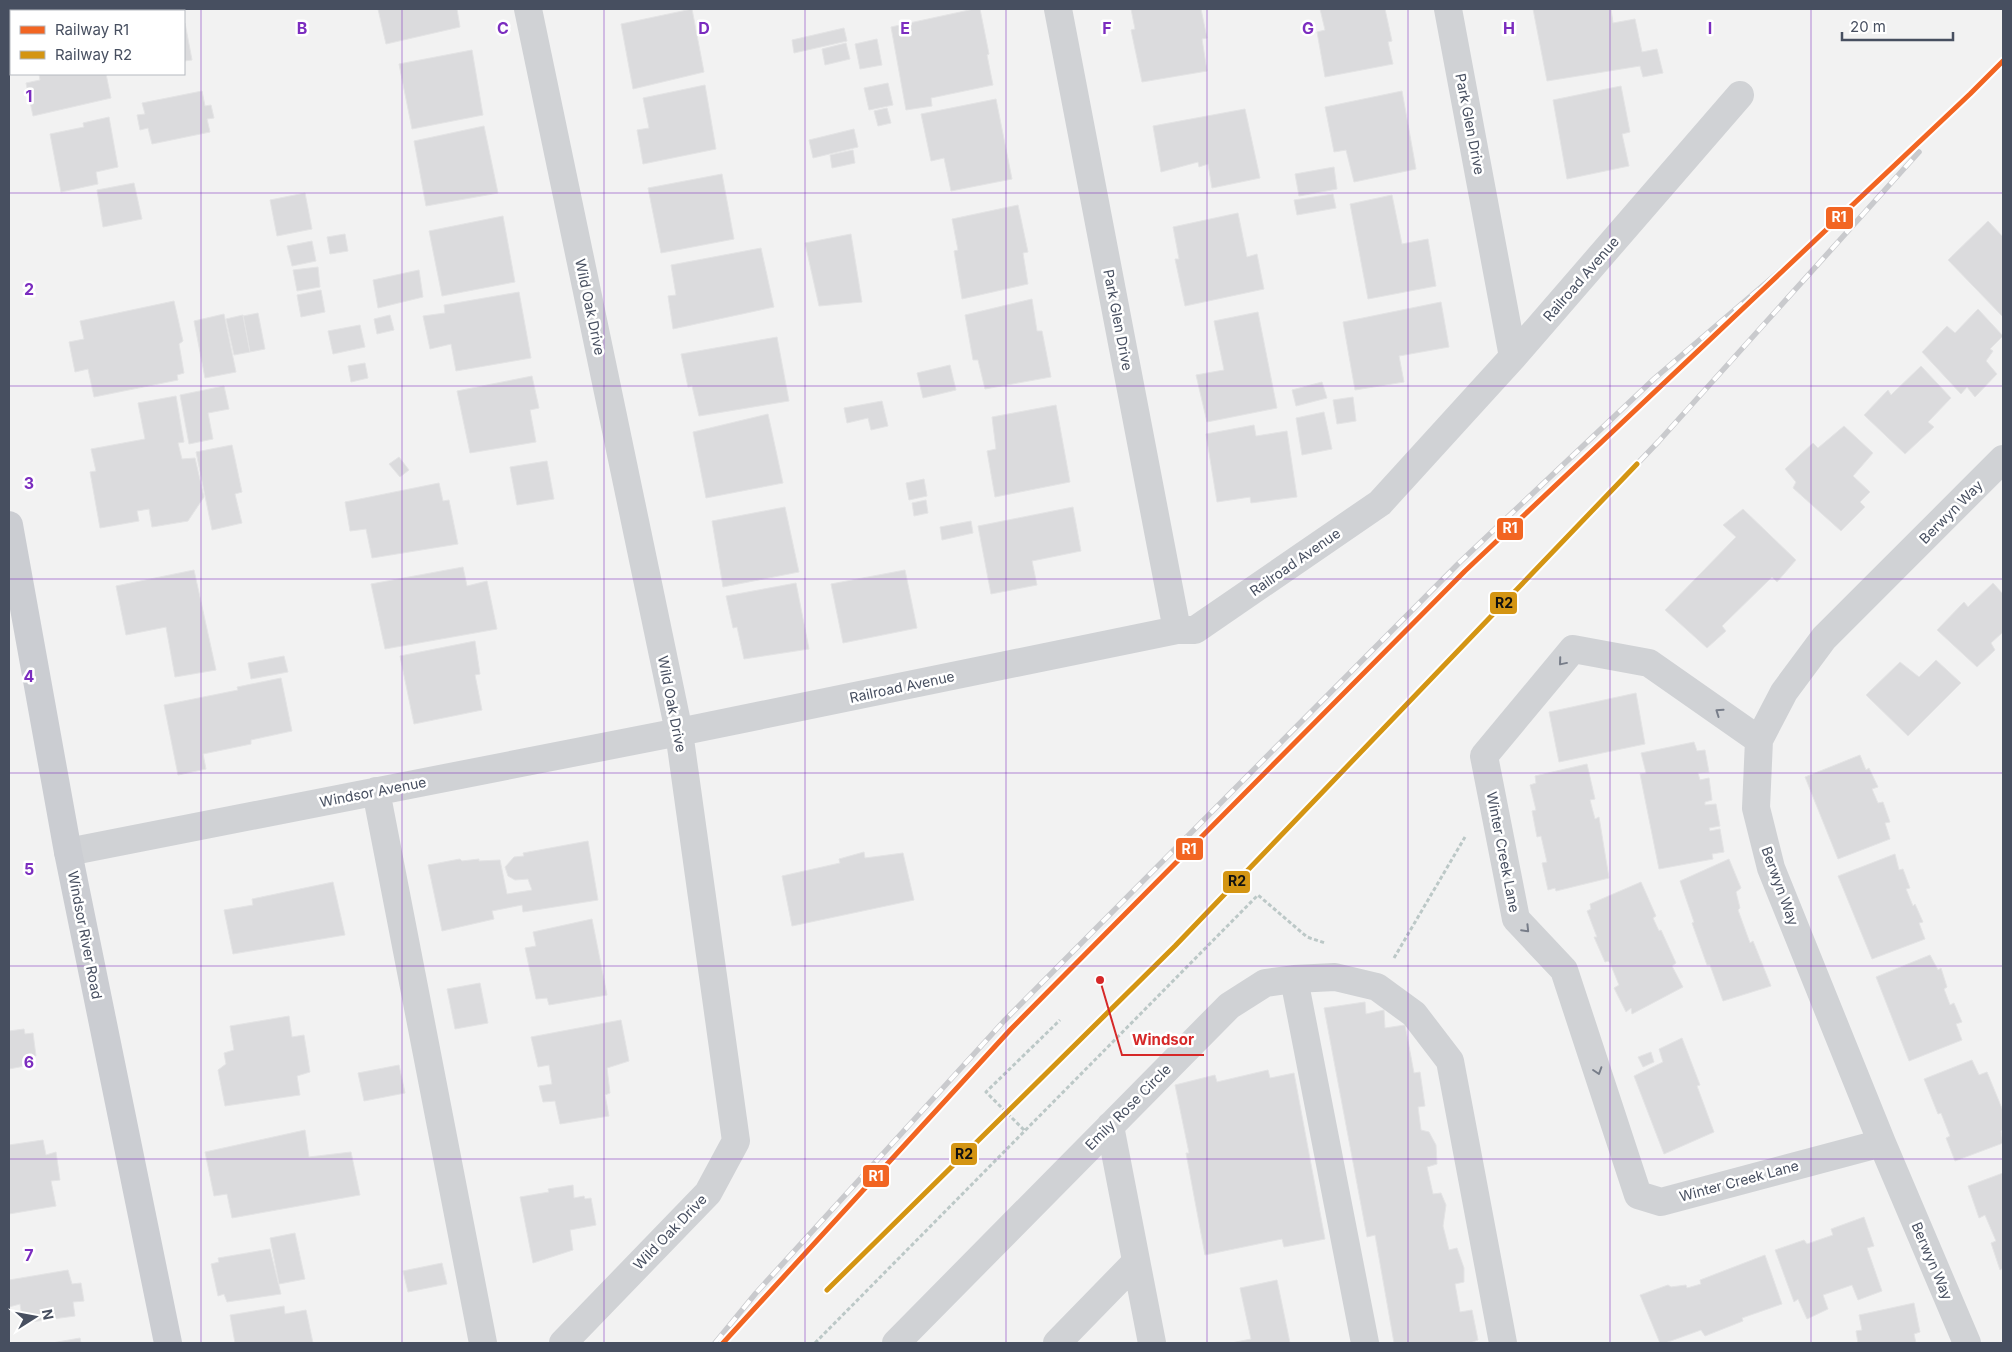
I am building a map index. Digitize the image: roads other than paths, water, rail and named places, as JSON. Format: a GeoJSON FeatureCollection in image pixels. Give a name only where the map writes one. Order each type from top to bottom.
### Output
{"type":"FeatureCollection","features":[{"type":"Feature","properties":{"kind":"main road","name":"Windsor River Road"},"geometry":{"type":"LineString","coordinates":[[9,525],[68,852],[168,1343]]}},
{"type":"Feature","properties":{"kind":"street","name":"Wild Oak Drive"},"geometry":{"type":"LineString","coordinates":[[528,9],[679,732],[736,1141],[708,1193],[563,1343]]}},
{"type":"Feature","properties":{"kind":"street","name":"Park Glen Drive"},"geometry":{"type":"LineString","coordinates":[[1058,9],[1177,630]]}},
{"type":"Feature","properties":{"kind":"street","name":"Park Glen Drive"},"geometry":{"type":"LineString","coordinates":[[1448,9],[1513,358]]}},
{"type":"Feature","properties":{"kind":"street","name":"Railroad Avenue"},"geometry":{"type":"LineString","coordinates":[[679,732],[1177,630],[1195,630],[1380,503],[1513,358],[1740,95]]}},
{"type":"Feature","properties":{"kind":"street","name":"Berwyn Way"},"geometry":{"type":"LineString","coordinates":[[1967,1343],[1882,1142],[1771,868],[1756,808],[1759,740],[1784,692],[1824,638],[2003,459]]}},
{"type":"Feature","properties":{"kind":"street","name":"Winter Creek Lane"},"geometry":{"type":"LineString","coordinates":[[1759,740],[1649,663],[1573,649],[1484,756],[1516,919],[1564,970],[1638,1195],[1661,1202],[1882,1142]]}},
{"type":"Feature","properties":{"kind":"street","name":"Windsor Avenue"},"geometry":{"type":"LineString","coordinates":[[68,852],[679,732]]}},
{"type":"Feature","properties":{"kind":"street"},"geometry":{"type":"LineString","coordinates":[[376,792],[483,1343]]}},
{"type":"Feature","properties":{"kind":"street","name":"Emily Rose Circle"},"geometry":{"type":"LineString","coordinates":[[896,1343],[1229,1006],[1265,983],[1294,979],[1335,978],[1377,987],[1414,1014],[1450,1061],[1503,1343]]}},
{"type":"Feature","properties":{"kind":"street"},"geometry":{"type":"LineString","coordinates":[[1294,979],[1365,1343]]}},
{"type":"Feature","properties":{"kind":"street"},"geometry":{"type":"LineString","coordinates":[[1110,1126],[1152,1343]]}},
{"type":"Feature","properties":{"kind":"street"},"geometry":{"type":"LineString","coordinates":[[1057,1343],[1136,1262]]}},
{"type":"Feature","properties":{"kind":"railway"},"geometry":{"type":"LineString","coordinates":[[1801,254],[2003,61]]}},
{"type":"Feature","properties":{"kind":"railway"},"geometry":{"type":"LineString","coordinates":[[1244,875],[1659,441],[1919,152]]}},
{"type":"Feature","properties":{"kind":"railway"},"geometry":{"type":"LineString","coordinates":[[715,1343],[756,1293],[1004,1021],[1460,562],[1655,378],[1806,249]]}},
{"type":"Feature","properties":{"kind":"railway"},"geometry":{"type":"LineString","coordinates":[[1204,834],[1465,571],[1717,333]]}},
{"type":"Feature","properties":{"kind":"rail line","name":"R1"},"geometry":{"type":"LineString","coordinates":[[723,1343],[1011,1029],[1465,571],[2003,61]]}},
{"type":"Feature","properties":{"kind":"rail line","name":"R2"},"geometry":{"type":"LineString","coordinates":[[827,1290],[1175,946],[1637,464]]}},
{"type":"Feature","properties":{"kind":"place","name":"Windsor"},"geometry":{"type":"Point","coordinates":[1100,980]}}]}
